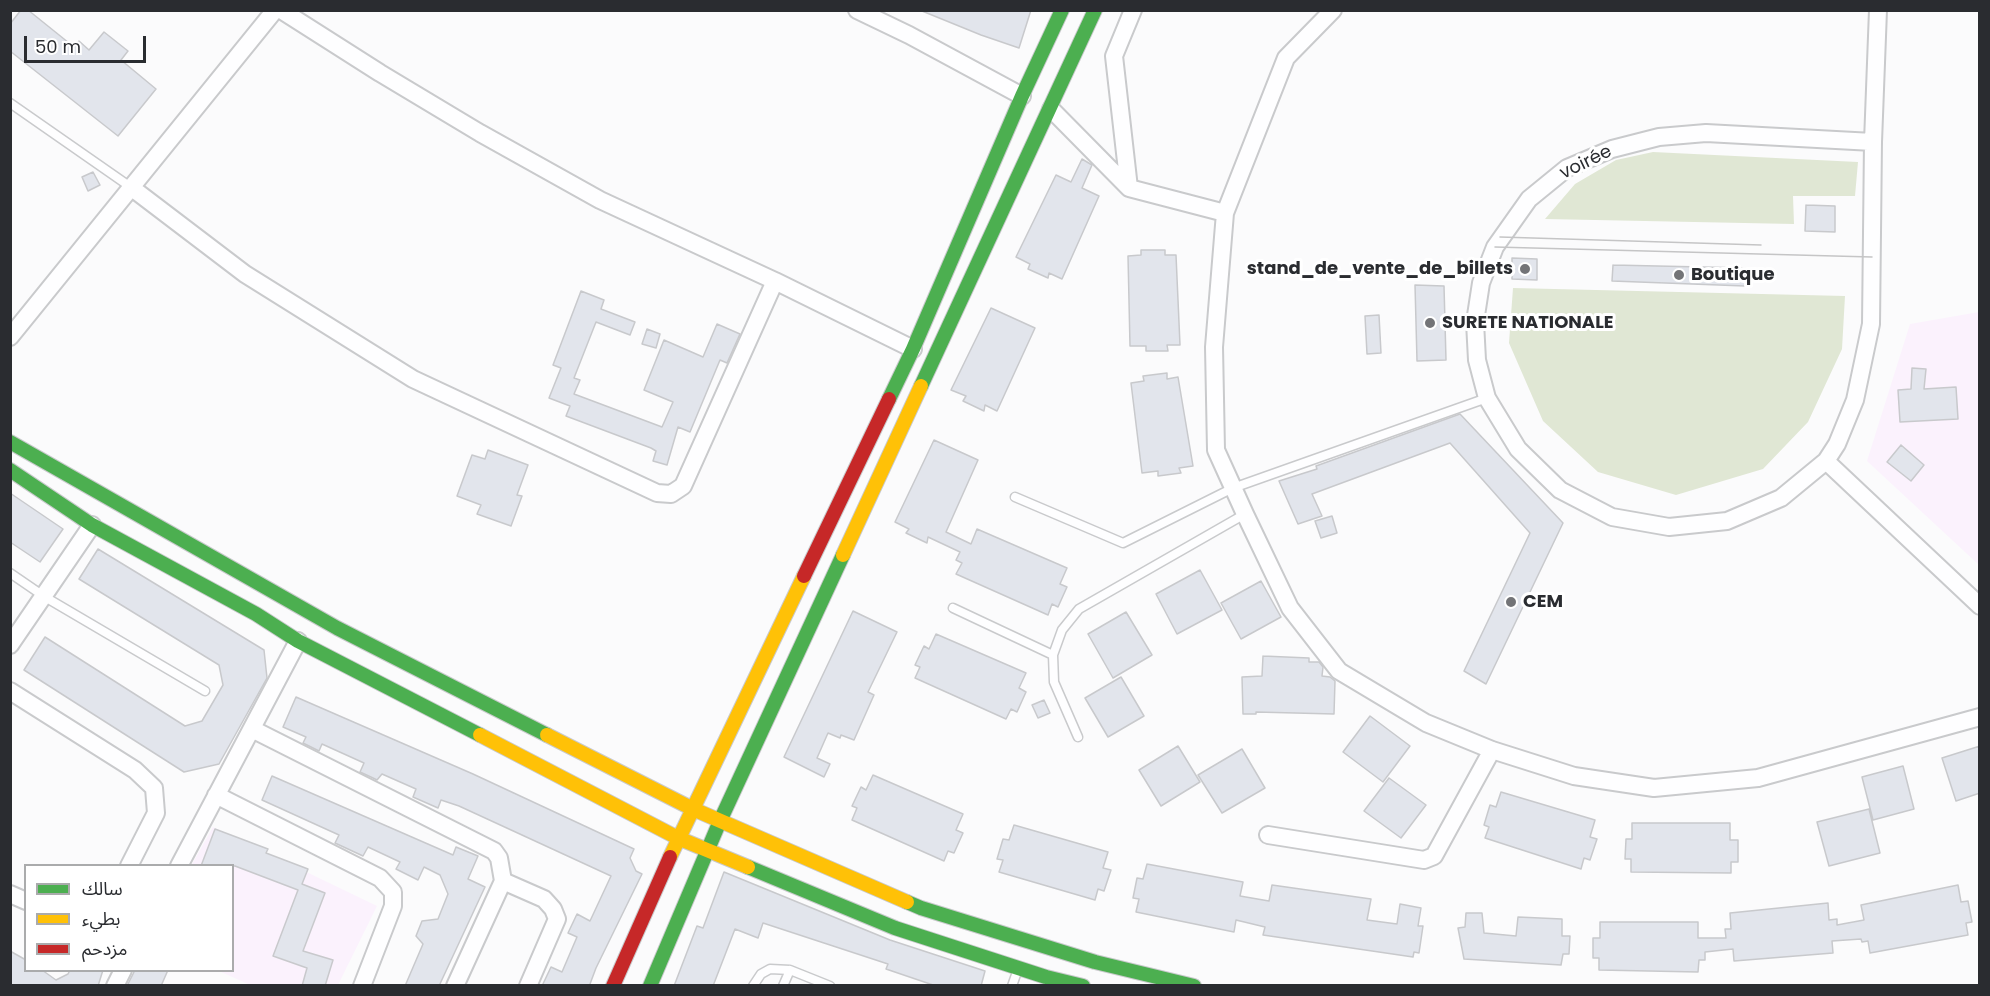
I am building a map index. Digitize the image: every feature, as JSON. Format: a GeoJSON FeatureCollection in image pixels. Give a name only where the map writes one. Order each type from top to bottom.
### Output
{"type":"FeatureCollection","features":[{"type":"Feature","properties":{"kind":"main road"},"geometry":{"type":"LineString","coordinates":[[613,986],[678,837],[913,349],[1022,96],[1062,10]]}},
{"type":"Feature","properties":{"kind":"main road"},"geometry":{"type":"LineString","coordinates":[[650,986],[720,821],[1095,10]]}},
{"type":"Feature","properties":{"kind":"main road"},"geometry":{"type":"LineString","coordinates":[[10,442],[338,628],[693,809],[921,908],[1095,962],[1194,986]]}},
{"type":"Feature","properties":{"kind":"main road"},"geometry":{"type":"LineString","coordinates":[[10,470],[92,525],[256,614],[298,641],[678,837],[895,928],[1018,968],[1045,981],[1083,986]]}},
{"type":"Feature","properties":{"kind":"street"},"geometry":{"type":"LineString","coordinates":[[10,338],[275,10]]}},
{"type":"Feature","properties":{"kind":"street"},"geometry":{"type":"LineString","coordinates":[[281,10],[480,133],[600,200],[775,281],[913,349]]}},
{"type":"Feature","properties":{"kind":"street"},"geometry":{"type":"LineString","coordinates":[[857,10],[909,35],[1022,96]]}},
{"type":"Feature","properties":{"kind":"street"},"geometry":{"type":"LineString","coordinates":[[1129,188],[1114,56],[1133,10]]}},
{"type":"Feature","properties":{"kind":"street"},"geometry":{"type":"LineString","coordinates":[[1333,10],[1286,58],[1225,213],[1214,347],[1216,450],[1290,608],[1339,670],[1426,723],[1492,750],[1574,776],[1654,788],[1758,778],[1980,717]]}},
{"type":"Feature","properties":{"kind":"street"},"geometry":{"type":"LineString","coordinates":[[1873,142],[1878,10]]}},
{"type":"Feature","properties":{"kind":"street"},"geometry":{"type":"LineString","coordinates":[[1051,109],[1129,188],[1225,213]]}},
{"type":"Feature","properties":{"kind":"street","name":"voirée"},"geometry":{"type":"LineString","coordinates":[[1706,133],[1752,134],[1873,142],[1871,324],[1855,400],[1838,444],[1826,461],[1781,498],[1727,521],[1669,527],[1611,517],[1560,490],[1518,449],[1487,398],[1477,360],[1475,322],[1481,283],[1500,237],[1529,199],[1567,168],[1612,149],[1659,137],[1706,133]]}},
{"type":"Feature","properties":{"kind":"street"},"geometry":{"type":"LineString","coordinates":[[132,188],[245,274],[412,380],[657,493],[670,494],[683,486],[775,281]]}},
{"type":"Feature","properties":{"kind":"street"},"geometry":{"type":"LineString","coordinates":[[1826,461],[1980,606]]}},
{"type":"Feature","properties":{"kind":"street"},"geometry":{"type":"LineString","coordinates":[[10,645],[45,597],[92,525]]}},
{"type":"Feature","properties":{"kind":"street"},"geometry":{"type":"LineString","coordinates":[[180,864],[298,641]]}},
{"type":"Feature","properties":{"kind":"street"},"geometry":{"type":"LineString","coordinates":[[10,691],[135,770],[154,788],[156,813],[130,864]]}},
{"type":"Feature","properties":{"kind":"street"},"geometry":{"type":"LineString","coordinates":[[252,729],[494,851],[499,858],[503,881],[454,986]]}},
{"type":"Feature","properties":{"kind":"street"},"geometry":{"type":"LineString","coordinates":[[1268,835],[1424,860],[1434,856],[1492,750]]}},
{"type":"Feature","properties":{"kind":"street"},"geometry":{"type":"LineString","coordinates":[[216,795],[381,878],[393,892],[393,906],[362,986]]}},
{"type":"Feature","properties":{"kind":"street"},"geometry":{"type":"LineString","coordinates":[[503,881],[544,899],[553,909],[557,919],[528,986]]}},
{"type":"Feature","properties":{"kind":"street"},"geometry":{"type":"LineString","coordinates":[[10,894],[24,901]]}},
{"type":"Feature","properties":{"kind":"street"},"geometry":{"type":"LineString","coordinates":[[115,986],[122,972]]}},
{"type":"Feature","properties":{"kind":"lane"},"geometry":{"type":"LineString","coordinates":[[10,103],[132,188]]}},
{"type":"Feature","properties":{"kind":"lane"},"geometry":{"type":"LineString","coordinates":[[1015,497],[1123,543],[1233,488],[1487,398]]}},
{"type":"Feature","properties":{"kind":"lane"},"geometry":{"type":"LineString","coordinates":[[1078,737],[1054,682],[1053,655],[1062,630],[1079,609],[1245,514]]}},
{"type":"Feature","properties":{"kind":"lane"},"geometry":{"type":"LineString","coordinates":[[10,573],[45,597],[205,691]]}},
{"type":"Feature","properties":{"kind":"lane"},"geometry":{"type":"LineString","coordinates":[[953,608],[1053,655]]}},
{"type":"Feature","properties":{"kind":"lane"},"geometry":{"type":"LineString","coordinates":[[1012,986],[1018,968]]}},
{"type":"Feature","properties":{"kind":"lane"},"geometry":{"type":"LineString","coordinates":[[753,986],[761,974],[770,969],[790,969],[830,986]]}},
{"type":"Feature","properties":{"kind":"lane"},"geometry":{"type":"LineString","coordinates":[[783,986],[790,969]]}},
{"type":"Feature","properties":{"kind":"shaded area"},"geometry":{"type":"Polygon","coordinates":[[[1979,312],[1979,565],[1867,461],[1910,324],[1979,312]]]}},
{"type":"Feature","properties":{"kind":"shaded area"},"geometry":{"type":"Polygon","coordinates":[[[213,827],[377,906],[338,985],[250,985],[221,972],[234,972],[234,864],[192,864],[213,827]]]}},
{"type":"Feature","properties":{"kind":"green space"},"geometry":{"type":"Polygon","coordinates":[[[1653,152],[1858,162],[1855,196],[1793,196],[1794,224],[1545,219],[1575,184],[1616,160],[1653,152]]]}},
{"type":"Feature","properties":{"kind":"green space"},"geometry":{"type":"Polygon","coordinates":[[[1513,288],[1845,296],[1842,349],[1808,422],[1763,469],[1676,495],[1598,472],[1543,421],[1509,343],[1513,288]]]}},
{"type":"Feature","properties":{"kind":"building"},"geometry":{"type":"Polygon","coordinates":[[[21,10],[28,10],[74,47],[79,41],[89,50],[104,32],[128,51],[121,60],[156,89],[118,136],[10,51],[10,24],[21,10]]]}},
{"type":"Feature","properties":{"kind":"building"},"geometry":{"type":"Polygon","coordinates":[[[1031,10],[1019,48],[922,11],[1031,10]]]}},
{"type":"Feature","properties":{"kind":"building"},"geometry":{"type":"Polygon","coordinates":[[[1082,159],[1092,165],[1082,188],[1099,196],[1062,279],[1049,273],[1048,278],[1028,269],[1030,264],[1016,257],[1056,175],[1071,182],[1082,159]]]}},
{"type":"Feature","properties":{"kind":"building"},"geometry":{"type":"Polygon","coordinates":[[[93,172],[100,185],[88,191],[82,177],[93,172]]]}},
{"type":"Feature","properties":{"kind":"building"},"geometry":{"type":"Polygon","coordinates":[[[1806,205],[1835,206],[1835,232],[1805,231],[1806,205]]]}},
{"type":"Feature","properties":{"kind":"building"},"geometry":{"type":"Polygon","coordinates":[[[1141,250],[1165,250],[1165,255],[1176,255],[1180,345],[1167,345],[1168,351],[1146,351],[1146,346],[1130,346],[1128,256],[1141,255],[1141,250]]]}},
{"type":"Feature","properties":{"kind":"building","name":"stand_de_vente_de_billets"},"geometry":{"type":"Polygon","coordinates":[[[1512,258],[1537,259],[1537,280],[1512,279],[1512,258]]]}},
{"type":"Feature","properties":{"kind":"building","name":"Boutique"},"geometry":{"type":"Polygon","coordinates":[[[1613,265],[1746,268],[1745,286],[1612,281],[1613,265]]]}},
{"type":"Feature","properties":{"kind":"building","name":"SURETE NATIONALE"},"geometry":{"type":"Polygon","coordinates":[[[1415,285],[1444,286],[1446,360],[1417,361],[1415,285]]]}},
{"type":"Feature","properties":{"kind":"building"},"geometry":{"type":"Polygon","coordinates":[[[581,291],[604,300],[601,309],[635,322],[630,335],[596,322],[574,378],[580,380],[574,394],[662,427],[673,402],[644,390],[664,340],[703,357],[717,324],[740,334],[727,363],[720,360],[690,432],[678,427],[667,465],[653,461],[656,451],[651,448],[566,416],[570,406],[549,398],[561,368],[553,365],[581,291]]]}},
{"type":"Feature","properties":{"kind":"building"},"geometry":{"type":"Polygon","coordinates":[[[991,308],[1035,328],[997,411],[985,405],[984,411],[963,401],[966,396],[951,390],[991,308]]]}},
{"type":"Feature","properties":{"kind":"building"},"geometry":{"type":"Polygon","coordinates":[[[1379,315],[1381,353],[1367,354],[1365,316],[1379,315]]]}},
{"type":"Feature","properties":{"kind":"building"},"geometry":{"type":"Polygon","coordinates":[[[647,329],[660,334],[656,348],[642,344],[647,329]]]}},
{"type":"Feature","properties":{"kind":"building"},"geometry":{"type":"Polygon","coordinates":[[[1912,368],[1926,369],[1924,389],[1956,387],[1958,419],[1900,422],[1898,390],[1911,389],[1912,368]]]}},
{"type":"Feature","properties":{"kind":"building"},"geometry":{"type":"Polygon","coordinates":[[[1167,373],[1167,379],[1178,377],[1193,466],[1179,468],[1181,473],[1158,476],[1158,471],[1142,473],[1131,383],[1144,381],[1143,376],[1167,373]]]}},
{"type":"Feature","properties":{"kind":"building","name":"CEM"},"geometry":{"type":"Polygon","coordinates":[[[1460,414],[1563,523],[1486,684],[1464,671],[1530,533],[1450,443],[1312,494],[1322,516],[1298,524],[1279,481],[1317,469],[1316,466],[1460,414]]]}},
{"type":"Feature","properties":{"kind":"building"},"geometry":{"type":"Polygon","coordinates":[[[934,440],[978,460],[946,532],[971,544],[977,529],[1067,568],[1060,584],[1067,587],[1058,607],[1052,604],[1048,615],[956,574],[962,563],[956,560],[960,552],[928,537],[927,543],[906,533],[909,529],[895,522],[934,440]]]}},
{"type":"Feature","properties":{"kind":"building"},"geometry":{"type":"Polygon","coordinates":[[[1901,445],[1924,465],[1911,481],[1887,462],[1901,445]]]}},
{"type":"Feature","properties":{"kind":"building"},"geometry":{"type":"Polygon","coordinates":[[[488,450],[528,465],[517,495],[522,496],[511,526],[477,514],[481,505],[457,496],[472,455],[485,459],[488,450]]]}},
{"type":"Feature","properties":{"kind":"building"},"geometry":{"type":"Polygon","coordinates":[[[10,493],[63,529],[40,562],[10,542],[10,493]]]}},
{"type":"Feature","properties":{"kind":"building"},"geometry":{"type":"Polygon","coordinates":[[[1332,516],[1337,533],[1321,538],[1315,521],[1332,516]]]}},
{"type":"Feature","properties":{"kind":"building"},"geometry":{"type":"Polygon","coordinates":[[[98,549],[264,650],[267,678],[219,764],[184,772],[24,670],[45,637],[185,726],[202,721],[223,685],[219,665],[79,579],[98,549]]]}},
{"type":"Feature","properties":{"kind":"building"},"geometry":{"type":"Polygon","coordinates":[[[1200,570],[1222,610],[1177,634],[1156,594],[1200,570]]]}},
{"type":"Feature","properties":{"kind":"building"},"geometry":{"type":"Polygon","coordinates":[[[1261,581],[1281,617],[1241,639],[1221,603],[1261,581]]]}},
{"type":"Feature","properties":{"kind":"building"},"geometry":{"type":"Polygon","coordinates":[[[853,611],[897,632],[868,692],[874,695],[854,740],[828,733],[817,758],[830,764],[824,777],[784,757],[853,611]]]}},
{"type":"Feature","properties":{"kind":"building"},"geometry":{"type":"Polygon","coordinates":[[[1126,612],[1152,655],[1113,678],[1088,634],[1126,612]]]}},
{"type":"Feature","properties":{"kind":"building"},"geometry":{"type":"Polygon","coordinates":[[[936,634],[1026,673],[1019,688],[1026,692],[1017,712],[1011,709],[1006,719],[915,678],[920,667],[915,665],[924,646],[929,649],[936,634]]]}},
{"type":"Feature","properties":{"kind":"building"},"geometry":{"type":"Polygon","coordinates":[[[1263,656],[1309,658],[1309,662],[1319,662],[1323,667],[1322,676],[1330,677],[1335,681],[1334,714],[1256,712],[1256,714],[1243,714],[1242,677],[1262,676],[1263,656]]]}},
{"type":"Feature","properties":{"kind":"building"},"geometry":{"type":"Polygon","coordinates":[[[1121,677],[1144,716],[1108,737],[1085,698],[1121,677]]]}},
{"type":"Feature","properties":{"kind":"building"},"geometry":{"type":"Polygon","coordinates":[[[296,697],[473,774],[634,849],[630,858],[636,871],[642,874],[596,968],[590,984],[593,986],[542,986],[551,967],[562,972],[577,937],[568,933],[577,914],[590,921],[611,876],[459,806],[441,800],[438,808],[413,797],[416,789],[382,774],[377,780],[360,772],[364,763],[322,744],[319,751],[303,743],[306,737],[283,727],[296,697]]]}},
{"type":"Feature","properties":{"kind":"building"},"geometry":{"type":"Polygon","coordinates":[[[1044,700],[1050,713],[1038,718],[1032,705],[1044,700]]]}},
{"type":"Feature","properties":{"kind":"building"},"geometry":{"type":"Polygon","coordinates":[[[1370,716],[1410,746],[1383,782],[1343,752],[1370,716]]]}},
{"type":"Feature","properties":{"kind":"building"},"geometry":{"type":"Polygon","coordinates":[[[1178,746],[1200,782],[1161,806],[1139,770],[1178,746]]]}},
{"type":"Feature","properties":{"kind":"building"},"geometry":{"type":"Polygon","coordinates":[[[1980,746],[1980,793],[1956,801],[1942,758],[1980,746]]]}},
{"type":"Feature","properties":{"kind":"building"},"geometry":{"type":"Polygon","coordinates":[[[1242,749],[1265,788],[1222,813],[1198,775],[1242,749]]]}},
{"type":"Feature","properties":{"kind":"building"},"geometry":{"type":"Polygon","coordinates":[[[1903,766],[1914,809],[1873,820],[1862,777],[1903,766]]]}},
{"type":"Feature","properties":{"kind":"building"},"geometry":{"type":"Polygon","coordinates":[[[873,775],[963,814],[956,830],[963,833],[954,853],[948,851],[944,861],[852,820],[857,808],[852,806],[861,787],[866,790],[873,775]]]}},
{"type":"Feature","properties":{"kind":"building"},"geometry":{"type":"Polygon","coordinates":[[[272,776],[453,855],[456,847],[478,856],[468,879],[485,887],[439,986],[405,986],[423,944],[416,936],[422,921],[438,919],[448,894],[440,875],[424,867],[418,880],[396,869],[400,862],[368,847],[363,856],[335,843],[339,835],[262,800],[272,776]]]}},
{"type":"Feature","properties":{"kind":"building"},"geometry":{"type":"Polygon","coordinates":[[[1389,778],[1426,805],[1401,838],[1364,811],[1389,778]]]}},
{"type":"Feature","properties":{"kind":"building"},"geometry":{"type":"Polygon","coordinates":[[[1501,792],[1595,820],[1590,837],[1597,839],[1590,860],[1584,858],[1581,869],[1485,838],[1489,827],[1484,825],[1490,805],[1496,807],[1501,792]]]}},
{"type":"Feature","properties":{"kind":"building"},"geometry":{"type":"Polygon","coordinates":[[[1869,809],[1880,853],[1829,866],[1817,822],[1869,809]]]}},
{"type":"Feature","properties":{"kind":"building"},"geometry":{"type":"Polygon","coordinates":[[[1632,823],[1730,823],[1730,840],[1738,840],[1738,862],[1731,862],[1731,873],[1631,872],[1631,859],[1625,859],[1626,839],[1632,839],[1632,823]]]}},
{"type":"Feature","properties":{"kind":"building"},"geometry":{"type":"Polygon","coordinates":[[[1014,825],[1108,852],[1103,868],[1111,870],[1104,891],[1098,889],[1095,900],[999,872],[1003,860],[997,859],[1003,839],[1009,840],[1014,825]]]}},
{"type":"Feature","properties":{"kind":"building"},"geometry":{"type":"Polygon","coordinates":[[[215,829],[268,849],[266,853],[308,869],[302,884],[325,893],[303,951],[333,960],[325,986],[302,986],[307,968],[273,956],[298,890],[234,866],[234,864],[202,864],[215,829]]]}},
{"type":"Feature","properties":{"kind":"building"},"geometry":{"type":"Polygon","coordinates":[[[1147,864],[1243,882],[1240,896],[1269,901],[1272,885],[1371,899],[1367,920],[1397,924],[1400,904],[1421,908],[1418,926],[1423,926],[1419,953],[1414,952],[1413,957],[1263,935],[1265,927],[1236,920],[1234,932],[1136,912],[1139,899],[1133,898],[1137,878],[1143,879],[1147,864]]]}},
{"type":"Feature","properties":{"kind":"building"},"geometry":{"type":"Polygon","coordinates":[[[724,872],[890,940],[985,971],[981,986],[936,986],[886,969],[888,964],[763,923],[758,938],[735,929],[713,986],[674,986],[697,926],[703,928],[724,872]]]}},
{"type":"Feature","properties":{"kind":"building"},"geometry":{"type":"Polygon","coordinates":[[[1958,885],[1961,902],[1968,901],[1972,922],[1966,923],[1968,935],[1870,953],[1868,941],[1862,942],[1861,939],[1832,941],[1833,953],[1734,961],[1733,949],[1705,952],[1705,960],[1699,960],[1698,972],[1599,970],[1599,958],[1593,958],[1593,938],[1600,938],[1600,922],[1698,922],[1698,938],[1726,938],[1725,929],[1731,929],[1730,913],[1828,903],[1829,920],[1837,919],[1837,925],[1864,920],[1861,905],[1958,885]]]}},
{"type":"Feature","properties":{"kind":"building"},"geometry":{"type":"Polygon","coordinates":[[[1466,913],[1482,913],[1484,933],[1516,936],[1518,917],[1562,919],[1562,936],[1570,936],[1569,954],[1563,954],[1561,965],[1464,959],[1458,928],[1465,927],[1466,913]]]}},
{"type":"Feature","properties":{"kind":"building"},"geometry":{"type":"Polygon","coordinates":[[[10,951],[24,959],[24,972],[45,972],[56,980],[69,972],[102,972],[98,986],[10,986],[10,951]]]}},
{"type":"Feature","properties":{"kind":"building"},"geometry":{"type":"Polygon","coordinates":[[[134,972],[167,972],[161,986],[127,986],[134,972]]]}},
{"type":"Feature","properties":{"kind":"tram line"},"geometry":{"type":"LineString","coordinates":[[1500,237],[1761,245]]}},
{"type":"Feature","properties":{"kind":"tram line"},"geometry":{"type":"LineString","coordinates":[[1495,247],[1872,257]]}},
{"type":"Feature","properties":{"kind":"traffic: fast"},"geometry":{"type":"LineString","coordinates":[[889,399],[1062,10]]}},
{"type":"Feature","properties":{"kind":"traffic: fast"},"geometry":{"type":"LineString","coordinates":[[921,386],[1095,10]]}},
{"type":"Feature","properties":{"kind":"traffic: fast"},"geometry":{"type":"LineString","coordinates":[[10,442],[337,628],[547,735]]}},
{"type":"Feature","properties":{"kind":"traffic: fast"},"geometry":{"type":"LineString","coordinates":[[10,470],[92,525],[256,614],[298,641],[480,735]]}},
{"type":"Feature","properties":{"kind":"traffic: fast"},"geometry":{"type":"LineString","coordinates":[[650,986],[720,821],[843,555]]}},
{"type":"Feature","properties":{"kind":"traffic: fast"},"geometry":{"type":"LineString","coordinates":[[748,867],[895,928],[1046,977],[1083,986]]}},
{"type":"Feature","properties":{"kind":"traffic: fast"},"geometry":{"type":"LineString","coordinates":[[907,902],[1095,962],[1194,986]]}},
{"type":"Feature","properties":{"kind":"traffic: slow"},"geometry":{"type":"LineString","coordinates":[[843,555],[921,386]]}},
{"type":"Feature","properties":{"kind":"traffic: slow"},"geometry":{"type":"LineString","coordinates":[[670,857],[804,576]]}},
{"type":"Feature","properties":{"kind":"traffic: slow"},"geometry":{"type":"LineString","coordinates":[[480,735],[678,838],[748,867]]}},
{"type":"Feature","properties":{"kind":"traffic: slow"},"geometry":{"type":"LineString","coordinates":[[547,735],[693,809],[907,902]]}},
{"type":"Feature","properties":{"kind":"traffic: jam"},"geometry":{"type":"LineString","coordinates":[[804,576],[889,399]]}},
{"type":"Feature","properties":{"kind":"traffic: jam"},"geometry":{"type":"LineString","coordinates":[[613,986],[670,857]]}},
{"type":"Feature","properties":{"kind":"place","name":"stand_de_vente_de_billets"},"geometry":{"type":"Point","coordinates":[1525,269]}},
{"type":"Feature","properties":{"kind":"place","name":"Boutique"},"geometry":{"type":"Point","coordinates":[1679,275]}},
{"type":"Feature","properties":{"kind":"place","name":"SURETE NATIONALE"},"geometry":{"type":"Point","coordinates":[1430,323]}},
{"type":"Feature","properties":{"kind":"place","name":"CEM"},"geometry":{"type":"Point","coordinates":[1511,602]}}]}
